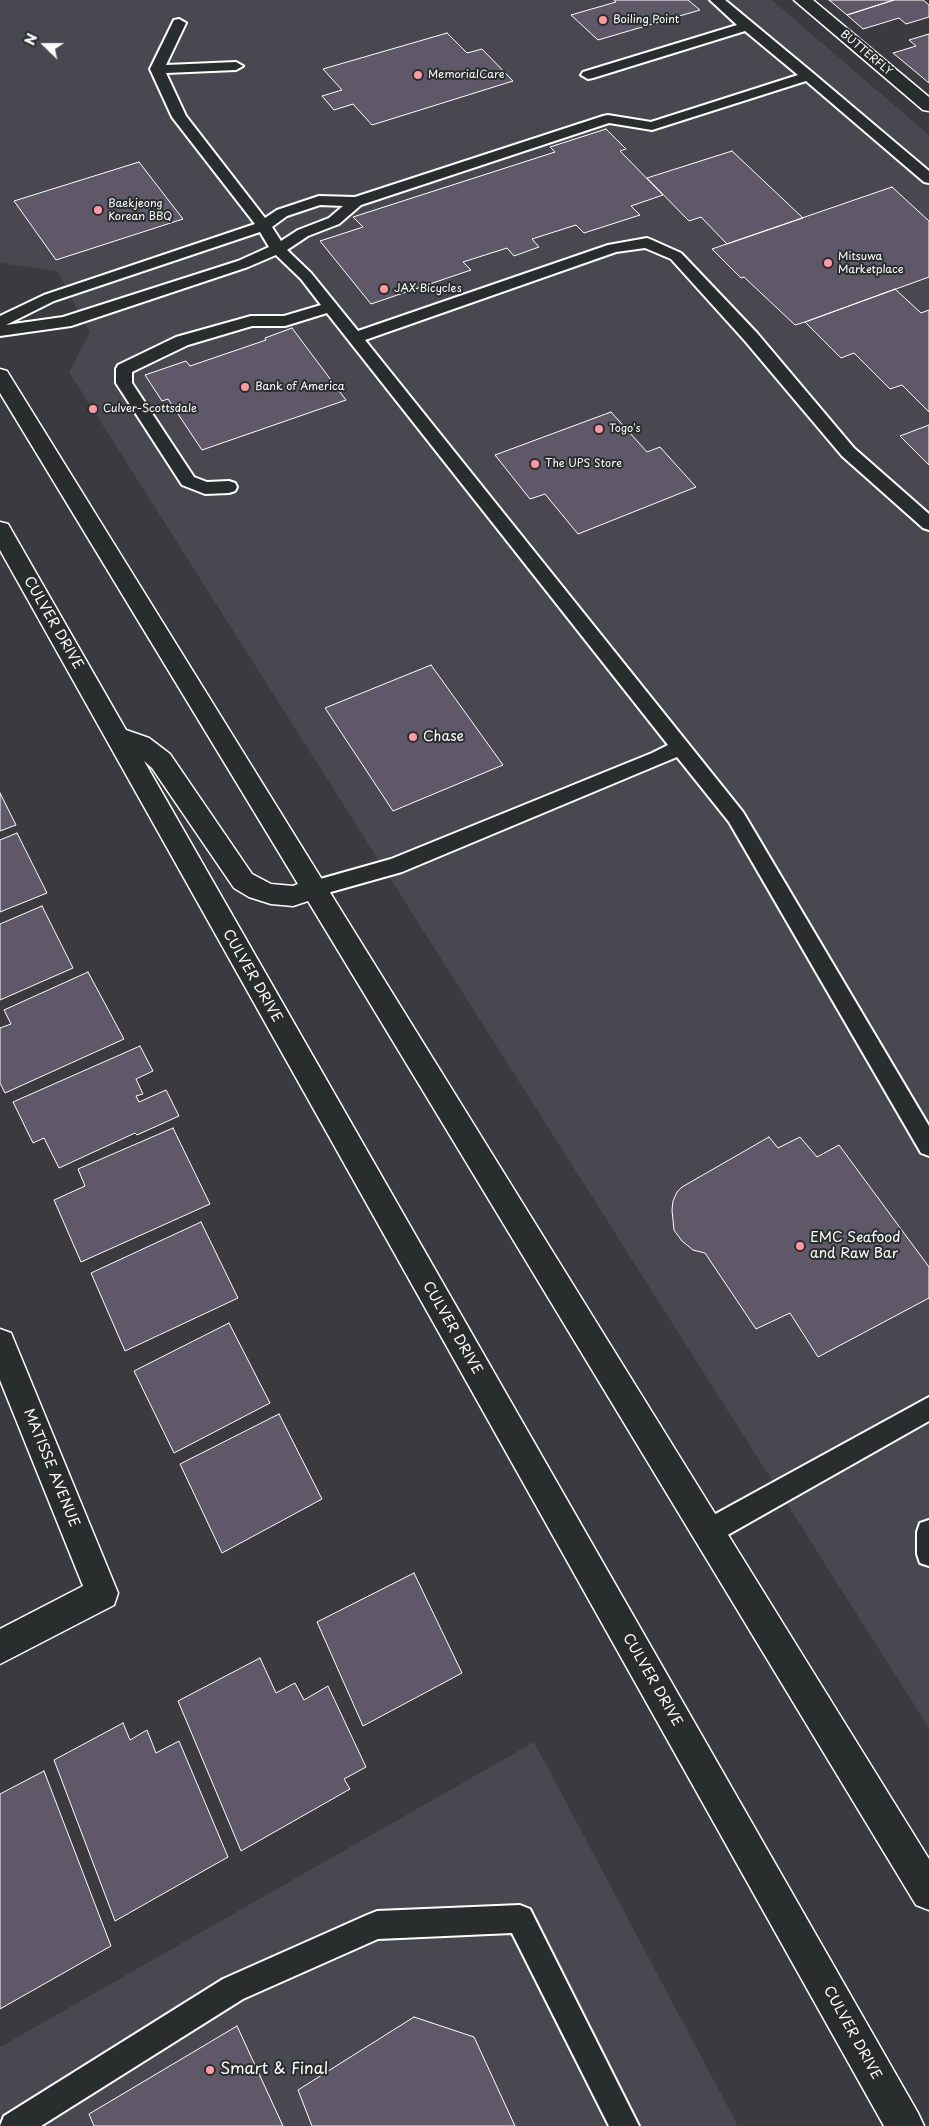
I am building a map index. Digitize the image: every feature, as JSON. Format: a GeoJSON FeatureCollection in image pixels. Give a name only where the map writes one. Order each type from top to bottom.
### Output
{"type":"FeatureCollection","features":[{"type":"Feature","properties":{"kind":"main road","name":"BUTTERFLY"},"geometry":{"type":"LineString","coordinates":[[803,0],[929,106]]}},
{"type":"Feature","properties":{"kind":"main road"},"geometry":{"type":"LineString","coordinates":[[0,376],[929,1892]]}},
{"type":"Feature","properties":{"kind":"main road","name":"CULVER DRIVE"},"geometry":{"type":"LineString","coordinates":[[0,530],[905,2126]]}},
{"type":"Feature","properties":{"kind":"main road"},"geometry":{"type":"LineString","coordinates":[[116,736],[140,745],[161,760],[243,881],[258,890],[271,894],[293,896],[313,889]]}},
{"type":"Feature","properties":{"kind":"main road","name":"MATISSE AVENUE"},"geometry":{"type":"LineString","coordinates":[[0,1344],[102,1593],[0,1647]]}},
{"type":"Feature","properties":{"kind":"lane"},"geometry":{"type":"LineString","coordinates":[[717,0],[929,179]]}},
{"type":"Feature","properties":{"kind":"lane"},"geometry":{"type":"LineString","coordinates":[[179,23],[157,69],[179,118],[264,226],[278,249],[306,276],[331,307],[736,817],[929,1146]]}},
{"type":"Feature","properties":{"kind":"lane"},"geometry":{"type":"LineString","coordinates":[[588,75],[747,26]]}},
{"type":"Feature","properties":{"kind":"lane"},"geometry":{"type":"LineString","coordinates":[[157,69],[236,66]]}},
{"type":"Feature","properties":{"kind":"lane"},"geometry":{"type":"LineString","coordinates":[[0,322],[49,298],[264,226],[282,213],[319,200],[356,202],[608,119],[652,126],[808,76]]}},
{"type":"Feature","properties":{"kind":"lane"},"geometry":{"type":"LineString","coordinates":[[0,331],[65,322],[243,264],[278,249],[303,233],[334,221],[356,202]]}},
{"type":"Feature","properties":{"kind":"lane"},"geometry":{"type":"LineString","coordinates":[[355,338],[613,248],[647,243],[676,256],[751,337],[848,452],[929,524]]}},
{"type":"Feature","properties":{"kind":"lane"},"geometry":{"type":"LineString","coordinates":[[229,487],[205,488],[188,481],[124,383],[124,369],[182,341],[251,320],[285,320],[331,307]]}},
{"type":"Feature","properties":{"kind":"lane"},"geometry":{"type":"LineString","coordinates":[[313,889],[395,866],[650,762],[680,747]]}},
{"type":"Feature","properties":{"kind":"lane"},"geometry":{"type":"LineString","coordinates":[[708,1532],[929,1408]]}},
{"type":"Feature","properties":{"kind":"lane"},"geometry":{"type":"LineString","coordinates":[[929,1532],[929,1554]]}},
{"type":"Feature","properties":{"kind":"lane"},"geometry":{"type":"LineString","coordinates":[[14,2126],[233,1989],[377,1925],[520,1918],[624,2126]]}},
{"type":"Feature","properties":{"kind":"shaded area"},"geometry":{"type":"Polygon","coordinates":[[[0,0],[772,0],[929,135],[929,1728],[69,372],[90,333],[57,271],[0,263],[0,0]]]}},
{"type":"Feature","properties":{"kind":"shaded area"},"geometry":{"type":"Polygon","coordinates":[[[534,1742],[738,2126],[0,2126],[0,2047],[534,1742]]]}},
{"type":"Feature","properties":{"kind":"building"},"geometry":{"type":"Polygon","coordinates":[[[614,0],[688,0],[700,10],[598,40],[571,15],[616,2],[614,0]]]}},
{"type":"Feature","properties":{"kind":"building"},"geometry":{"type":"Polygon","coordinates":[[[829,0],[894,0],[847,15],[829,0]]]}},
{"type":"Feature","properties":{"kind":"building"},"geometry":{"type":"Polygon","coordinates":[[[894,0],[923,0],[929,5],[929,17],[906,24],[899,18],[863,29],[847,15],[894,0]]]}},
{"type":"Feature","properties":{"kind":"building","name":"MemorialCare"},"geometry":{"type":"Polygon","coordinates":[[[447,33],[467,53],[482,49],[513,81],[372,125],[353,104],[334,110],[322,96],[342,90],[323,69],[447,33]]]}},
{"type":"Feature","properties":{"kind":"building"},"geometry":{"type":"Polygon","coordinates":[[[929,34],[929,83],[893,53],[916,46],[909,40],[929,34]]]}},
{"type":"Feature","properties":{"kind":"building"},"geometry":{"type":"Polygon","coordinates":[[[606,129],[626,149],[620,151],[663,195],[631,206],[640,215],[584,233],[576,225],[532,239],[539,247],[514,256],[507,248],[463,262],[471,270],[371,304],[320,241],[363,227],[353,217],[555,152],[550,147],[606,129]]]}},
{"type":"Feature","properties":{"kind":"building"},"geometry":{"type":"Polygon","coordinates":[[[732,151],[803,218],[727,244],[701,217],[689,221],[647,178],[732,151]]]}},
{"type":"Feature","properties":{"kind":"building","name":"Baekjeong Korean BBQ"},"geometry":{"type":"Polygon","coordinates":[[[139,162],[183,219],[56,260],[14,201],[139,162]]]}},
{"type":"Feature","properties":{"kind":"building","name":"Mitsuwa Marketplace"},"geometry":{"type":"Polygon","coordinates":[[[892,187],[929,221],[929,277],[805,322],[795,325],[744,277],[741,278],[712,249],[892,187]]]}},
{"type":"Feature","properties":{"kind":"building"},"geometry":{"type":"Polygon","coordinates":[[[895,289],[921,313],[929,310],[929,412],[902,385],[890,389],[854,353],[841,358],[805,322],[895,289]]]}},
{"type":"Feature","properties":{"kind":"building","name":"Bank of America"},"geometry":{"type":"Polygon","coordinates":[[[292,328],[346,400],[202,450],[168,399],[162,401],[145,375],[186,361],[190,366],[266,340],[265,338],[292,328]]]}},
{"type":"Feature","properties":{"kind":"building"},"geometry":{"type":"Polygon","coordinates":[[[611,412],[647,452],[660,447],[696,487],[578,534],[545,494],[530,499],[495,455],[611,412]]]}},
{"type":"Feature","properties":{"kind":"building"},"geometry":{"type":"Polygon","coordinates":[[[929,425],[929,465],[900,436],[929,425]]]}},
{"type":"Feature","properties":{"kind":"building","name":"Chase"},"geometry":{"type":"Polygon","coordinates":[[[431,665],[503,765],[393,811],[325,708],[431,665]]]}},
{"type":"Feature","properties":{"kind":"building"},"geometry":{"type":"Polygon","coordinates":[[[0,793],[16,825],[0,831],[0,793]]]}},
{"type":"Feature","properties":{"kind":"building"},"geometry":{"type":"Polygon","coordinates":[[[17,833],[47,893],[0,912],[0,840],[17,833]]]}},
{"type":"Feature","properties":{"kind":"building"},"geometry":{"type":"Polygon","coordinates":[[[42,906],[73,968],[0,1000],[0,924],[42,906]]]}},
{"type":"Feature","properties":{"kind":"building"},"geometry":{"type":"Polygon","coordinates":[[[88,972],[124,1039],[5,1093],[0,1083],[0,1028],[11,1024],[4,1010],[88,972]]]}},
{"type":"Feature","properties":{"kind":"building"},"geometry":{"type":"Polygon","coordinates":[[[140,1046],[153,1071],[136,1079],[143,1094],[136,1096],[139,1102],[166,1090],[179,1116],[137,1135],[135,1133],[59,1168],[44,1138],[33,1143],[13,1102],[140,1046]]]}},
{"type":"Feature","properties":{"kind":"building"},"geometry":{"type":"Polygon","coordinates":[[[173,1128],[210,1204],[81,1262],[54,1200],[85,1186],[78,1169],[173,1128]]]}},
{"type":"Feature","properties":{"kind":"building","name":"EMC Seafood and Raw Bar"},"geometry":{"type":"Polygon","coordinates":[[[769,1137],[778,1148],[800,1137],[817,1157],[839,1145],[929,1267],[929,1298],[818,1357],[790,1313],[756,1329],[705,1253],[693,1250],[682,1241],[674,1230],[672,1210],[673,1201],[677,1192],[682,1187],[769,1137]]]}},
{"type":"Feature","properties":{"kind":"building"},"geometry":{"type":"Polygon","coordinates":[[[201,1222],[238,1298],[125,1351],[91,1273],[201,1222]]]}},
{"type":"Feature","properties":{"kind":"building"},"geometry":{"type":"Polygon","coordinates":[[[229,1323],[270,1403],[174,1453],[134,1371],[229,1323]]]}},
{"type":"Feature","properties":{"kind":"building"},"geometry":{"type":"Polygon","coordinates":[[[279,1414],[322,1499],[222,1553],[180,1464],[279,1414]]]}},
{"type":"Feature","properties":{"kind":"building"},"geometry":{"type":"Polygon","coordinates":[[[414,1573],[462,1673],[363,1726],[317,1622],[414,1573]]]}},
{"type":"Feature","properties":{"kind":"building"},"geometry":{"type":"Polygon","coordinates":[[[260,1658],[276,1693],[295,1683],[304,1700],[328,1686],[366,1767],[344,1779],[350,1789],[241,1851],[178,1701],[260,1658]]]}},
{"type":"Feature","properties":{"kind":"building"},"geometry":{"type":"Polygon","coordinates":[[[123,1723],[130,1740],[147,1730],[156,1753],[179,1741],[228,1857],[115,1921],[54,1760],[123,1723]]]}},
{"type":"Feature","properties":{"kind":"building"},"geometry":{"type":"Polygon","coordinates":[[[44,1771],[111,1946],[0,2009],[0,1794],[44,1771]]]}},
{"type":"Feature","properties":{"kind":"building"},"geometry":{"type":"Polygon","coordinates":[[[414,2017],[474,2037],[515,2126],[312,2126],[298,2090],[414,2017]]]}},
{"type":"Feature","properties":{"kind":"building","name":"Smart & Final"},"geometry":{"type":"Polygon","coordinates":[[[237,2026],[283,2126],[94,2126],[89,2114],[237,2026]]]}},
{"type":"Feature","properties":{"kind":"place","name":"Boiling Point"},"geometry":{"type":"Point","coordinates":[603,20]}},
{"type":"Feature","properties":{"kind":"place","name":"MemorialCare"},"geometry":{"type":"Point","coordinates":[418,75]}},
{"type":"Feature","properties":{"kind":"place","name":"Baekjeong Korean BBQ"},"geometry":{"type":"Point","coordinates":[98,210]}},
{"type":"Feature","properties":{"kind":"place","name":"Mitsuwa Marketplace"},"geometry":{"type":"Point","coordinates":[828,263]}},
{"type":"Feature","properties":{"kind":"place","name":"JAX Bicycles"},"geometry":{"type":"Point","coordinates":[384,289]}},
{"type":"Feature","properties":{"kind":"place","name":"Bank of America"},"geometry":{"type":"Point","coordinates":[245,387]}},
{"type":"Feature","properties":{"kind":"place","name":"Culver-Scottsdale"},"geometry":{"type":"Point","coordinates":[93,409]}},
{"type":"Feature","properties":{"kind":"place","name":"Togo's"},"geometry":{"type":"Point","coordinates":[599,429]}},
{"type":"Feature","properties":{"kind":"place","name":"The UPS Store"},"geometry":{"type":"Point","coordinates":[535,464]}},
{"type":"Feature","properties":{"kind":"place","name":"Chase"},"geometry":{"type":"Point","coordinates":[413,737]}},
{"type":"Feature","properties":{"kind":"place","name":"EMC Seafood and Raw Bar"},"geometry":{"type":"Point","coordinates":[800,1246]}},
{"type":"Feature","properties":{"kind":"place","name":"Smart & Final"},"geometry":{"type":"Point","coordinates":[210,2070]}}]}
